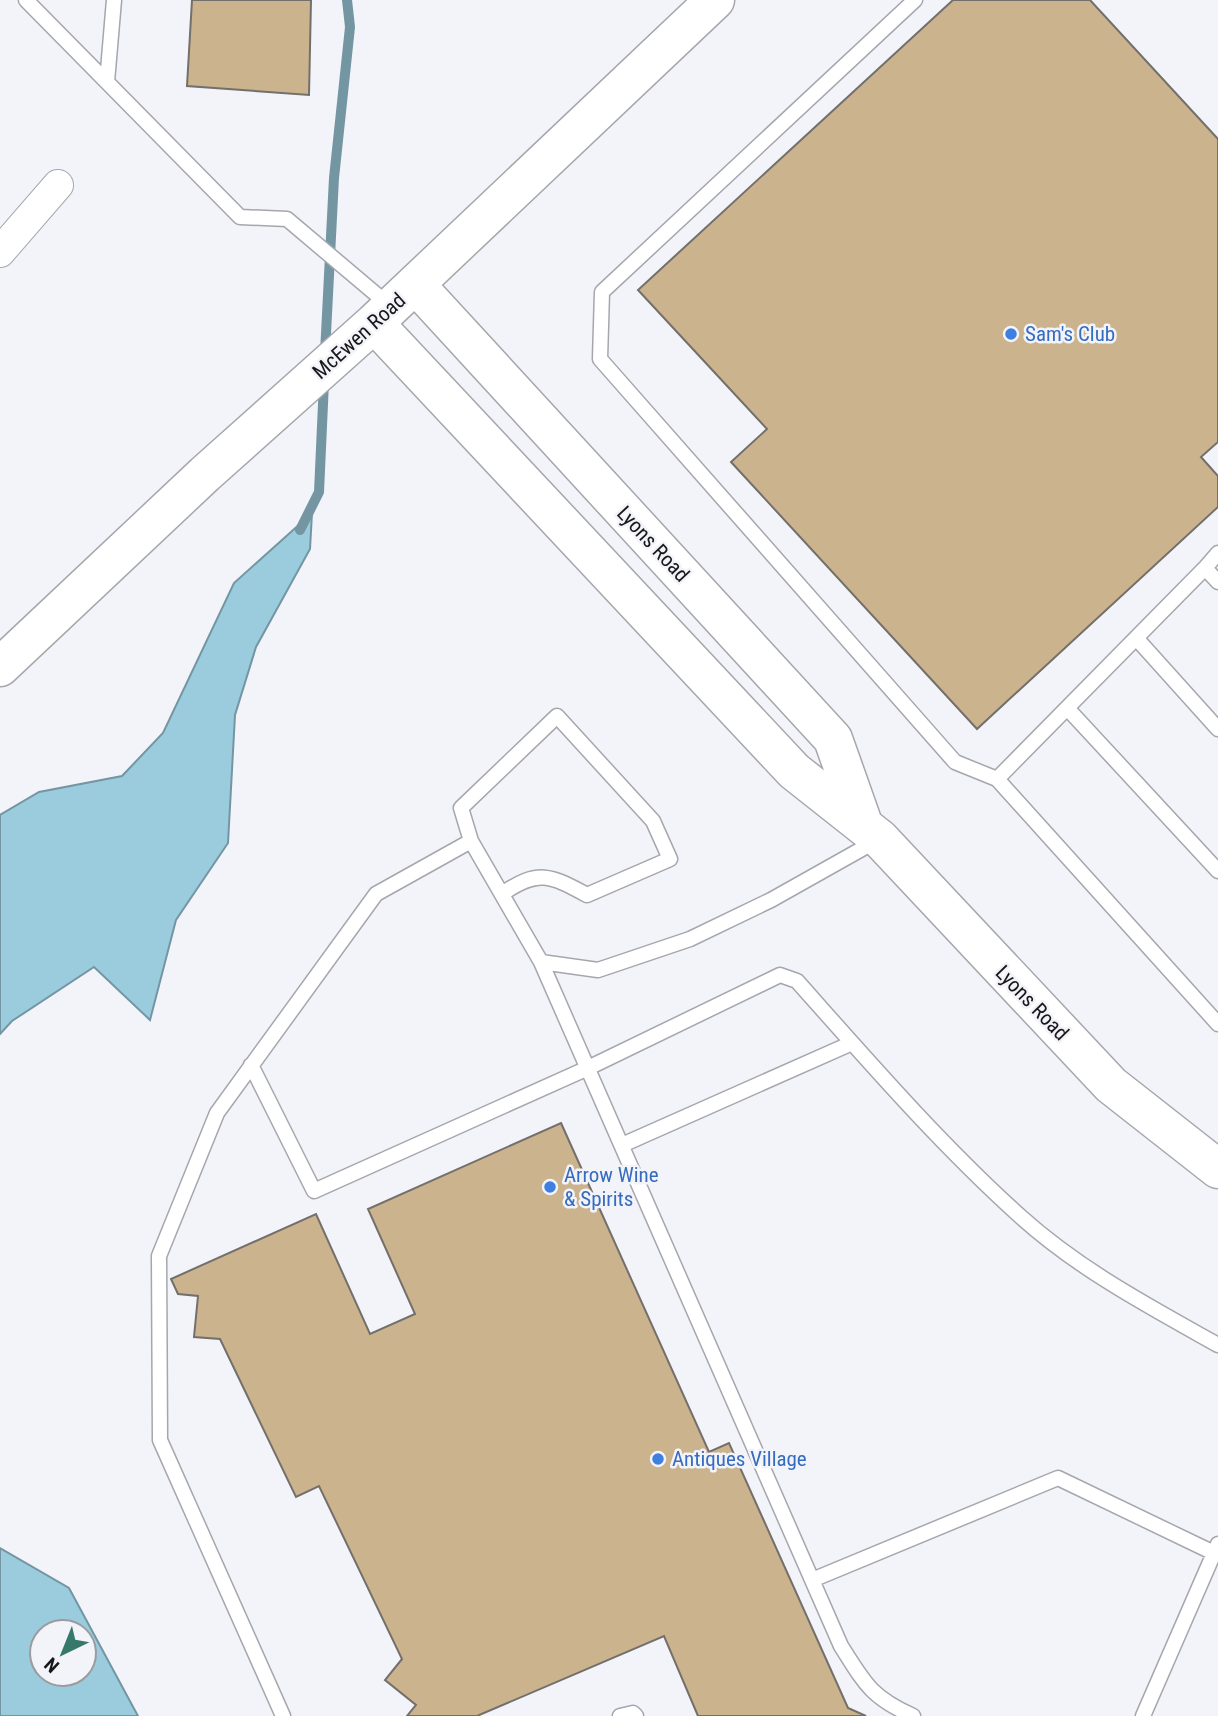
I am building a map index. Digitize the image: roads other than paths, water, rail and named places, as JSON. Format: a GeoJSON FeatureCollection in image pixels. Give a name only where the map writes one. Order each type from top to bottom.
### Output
{"type":"FeatureCollection","features":[{"type":"Feature","properties":{"kind":"street","name":"McEwen Road"},"geometry":{"type":"LineString","coordinates":[[0,667],[205,474],[393,305],[705,3]]}},
{"type":"Feature","properties":{"kind":"street"},"geometry":{"type":"LineString","coordinates":[[0,252],[58,185]]}},
{"type":"Feature","properties":{"kind":"street","name":"Lyons Road"},"geometry":{"type":"LineString","coordinates":[[393,305],[794,771],[871,830],[1111,1085],[1218,1169]]}},
{"type":"Feature","properties":{"kind":"street","name":"Lyons Road"},"geometry":{"type":"LineString","coordinates":[[393,305],[833,739],[871,830]]}},
{"type":"Feature","properties":{"kind":"lane"},"geometry":{"type":"LineString","coordinates":[[26,0],[240,217],[287,219],[393,305]]}},
{"type":"Feature","properties":{"kind":"lane"},"geometry":{"type":"LineString","coordinates":[[107,82],[114,0]]}},
{"type":"Feature","properties":{"kind":"lane"},"geometry":{"type":"LineString","coordinates":[[915,0],[602,292],[600,359],[955,762],[997,779],[1218,1024]]}},
{"type":"Feature","properties":{"kind":"lane"},"geometry":{"type":"LineString","coordinates":[[997,779],[1138,639],[1218,553]]}},
{"type":"Feature","properties":{"kind":"lane"},"geometry":{"type":"LineString","coordinates":[[1205,568],[1218,582]]}},
{"type":"Feature","properties":{"kind":"lane"},"geometry":{"type":"LineString","coordinates":[[1138,639],[1218,729]]}},
{"type":"Feature","properties":{"kind":"lane"},"geometry":{"type":"LineString","coordinates":[[1067,708],[1218,871]]}},
{"type":"Feature","properties":{"kind":"lane"},"geometry":{"type":"LineString","coordinates":[[502,894],[524,879],[542,875],[587,895],[670,859],[653,821],[557,716],[461,808],[471,841],[541,962],[841,1646],[863,1681],[879,1699],[913,1716]]}},
{"type":"Feature","properties":{"kind":"lane"},"geometry":{"type":"LineString","coordinates":[[541,962],[598,970],[690,939],[771,900],[871,830]]}},
{"type":"Feature","properties":{"kind":"lane"},"geometry":{"type":"LineString","coordinates":[[284,1716],[160,1440],[159,1256],[217,1113],[376,894],[471,841]]}},
{"type":"Feature","properties":{"kind":"lane"},"geometry":{"type":"LineString","coordinates":[[251,1065],[314,1191],[588,1068],[779,975],[797,981],[852,1043],[1022,1218],[1119,1291],[1218,1345]]}},
{"type":"Feature","properties":{"kind":"lane"},"geometry":{"type":"LineString","coordinates":[[621,1145],[852,1043]]}},
{"type":"Feature","properties":{"kind":"lane"},"geometry":{"type":"LineString","coordinates":[[812,1580],[1058,1478],[1217,1551],[1143,1716]]}},
{"type":"Feature","properties":{"kind":"lane"},"geometry":{"type":"LineString","coordinates":[[620,1716],[633,1713],[636,1716]]}},
{"type":"Feature","properties":{"kind":"water"},"geometry":{"type":"Polygon","coordinates":[[[312,513],[310,549],[256,647],[235,715],[228,843],[176,920],[150,1020],[94,967],[12,1021],[0,1034],[0,815],[39,792],[122,776],[163,733],[234,583],[312,513]]]}},
{"type":"Feature","properties":{"kind":"water"},"geometry":{"type":"Polygon","coordinates":[[[0,1548],[69,1588],[85,1618],[28,1618],[28,1688],[98,1688],[98,1642],[138,1716],[0,1716],[0,1548]]]}},
{"type":"Feature","properties":{"kind":"waterway"},"geometry":{"type":"LineString","coordinates":[[325,353],[334,178],[350,27],[347,0]]}},
{"type":"Feature","properties":{"kind":"waterway"},"geometry":{"type":"LineString","coordinates":[[300,530],[319,492],[324,382]]}},
{"type":"Feature","properties":{"kind":"place","name":"Sam's Club"},"geometry":{"type":"Point","coordinates":[1011,334]}},
{"type":"Feature","properties":{"kind":"place","name":"Arrow Wine & Spirits"},"geometry":{"type":"Point","coordinates":[550,1187]}},
{"type":"Feature","properties":{"kind":"place","name":"Antiques Village"},"geometry":{"type":"Point","coordinates":[658,1459]}}]}
